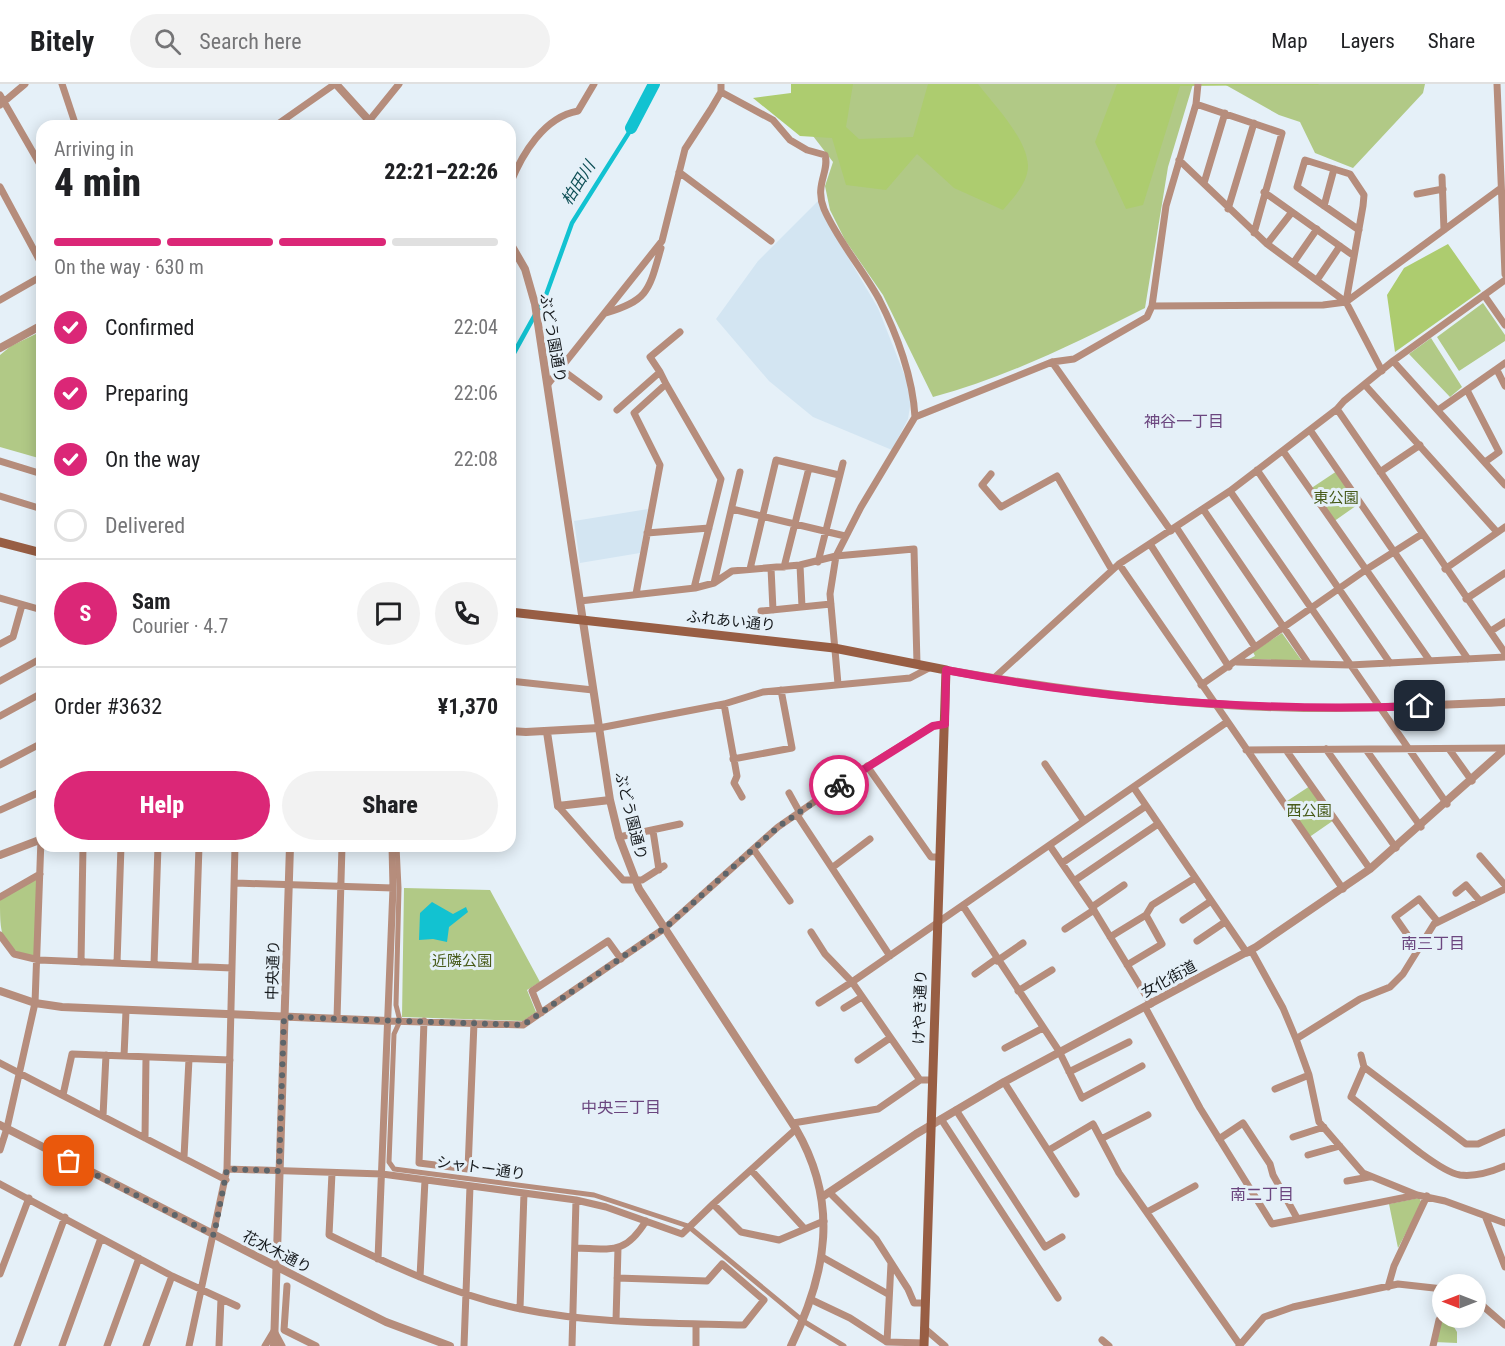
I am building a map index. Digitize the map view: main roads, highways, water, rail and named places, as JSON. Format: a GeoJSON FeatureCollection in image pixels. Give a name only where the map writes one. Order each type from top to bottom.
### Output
{"type":"FeatureCollection","features":[{"type":"Feature","properties":{"kind":"main road"},"geometry":{"type":"LineString","coordinates":[[0,542],[36,551]]}},
{"type":"Feature","properties":{"kind":"main road","name":"ふれあい通り"},"geometry":{"type":"LineString","coordinates":[[516,613],[834,648],[946,670]]}},
{"type":"Feature","properties":{"kind":"main road","name":"けやき通り"},"geometry":{"type":"LineString","coordinates":[[924,1345],[946,670]]}},
{"type":"Feature","properties":{"kind":"water"},"geometry":{"type":"Polygon","coordinates":[[[638,114],[642,116],[574,224],[548,296],[516,354],[516,344],[544,294],[570,222],[638,114]]]}},
{"type":"Feature","properties":{"kind":"water"},"geometry":{"type":"Polygon","coordinates":[[[432,902],[453,914],[466,907],[468,912],[449,927],[447,942],[433,939],[419,940],[420,913],[432,902]]]}},
{"type":"Feature","properties":{"kind":"waterway","name":"柏田川"},"geometry":{"type":"LineString","coordinates":[[631,128],[654,84]]}},
{"type":"Feature","properties":{"kind":"district","name":"神谷一丁目"},"geometry":{"type":"Point","coordinates":[1184,421]}},
{"type":"Feature","properties":{"kind":"district","name":"南三丁目"},"geometry":{"type":"Point","coordinates":[1433,943]}},
{"type":"Feature","properties":{"kind":"district","name":"中央三丁目"},"geometry":{"type":"Point","coordinates":[621,1107]}},
{"type":"Feature","properties":{"kind":"district","name":"南二丁目"},"geometry":{"type":"Point","coordinates":[1262,1194]}},
{"type":"Feature","properties":{"kind":"park label","name":"東公園"},"geometry":{"type":"Point","coordinates":[1336,498]}},
{"type":"Feature","properties":{"kind":"park label","name":"西公園"},"geometry":{"type":"Point","coordinates":[1309,811]}},
{"type":"Feature","properties":{"kind":"park label","name":"近隣公園"},"geometry":{"type":"Point","coordinates":[462,961]}}]}
